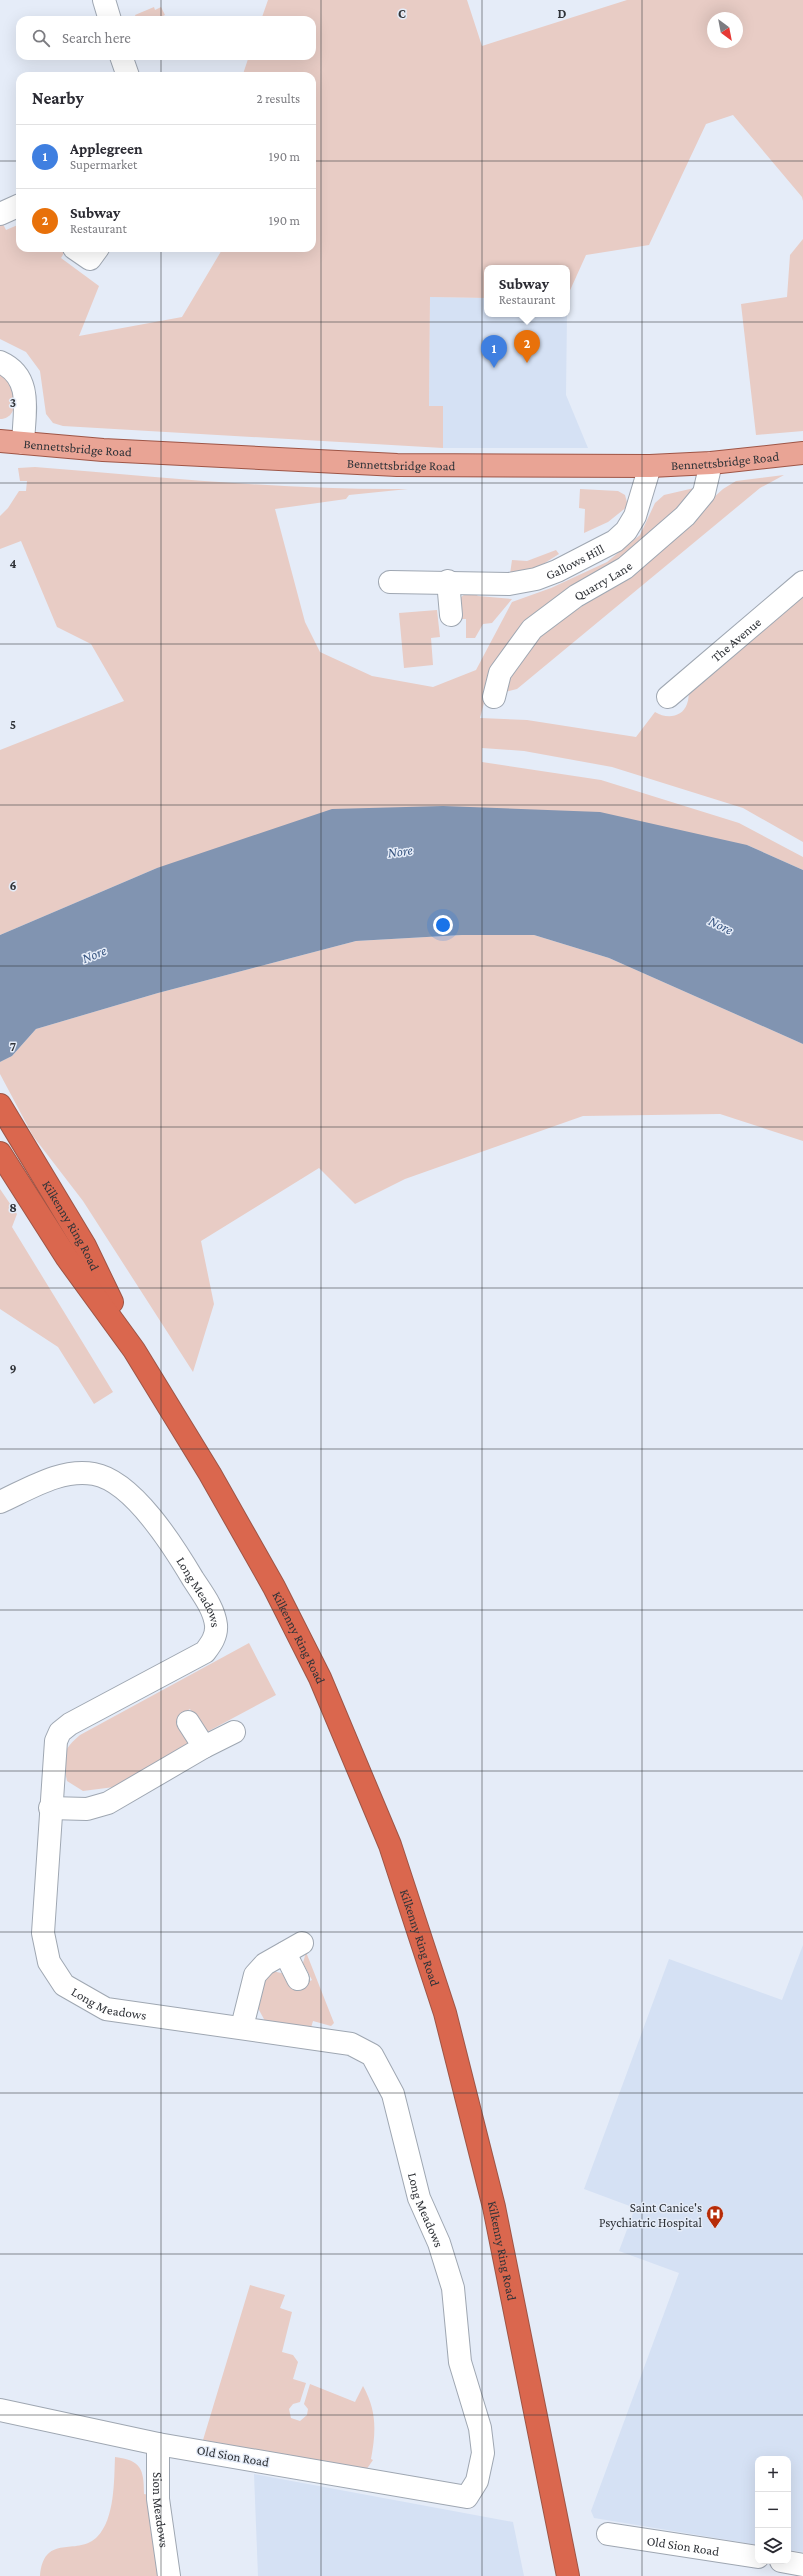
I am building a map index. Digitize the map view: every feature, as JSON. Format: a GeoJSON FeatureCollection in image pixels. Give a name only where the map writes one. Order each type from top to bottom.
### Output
{"type":"FeatureCollection","features":[{"type":"Feature","properties":{"kind":"highway","name":"Kilkenny Ring Road"},"geometry":{"type":"LineString","coordinates":[[0,1105],[85,1246],[134,1350]]}},
{"type":"Feature","properties":{"kind":"highway","name":"Kilkenny Ring Road"},"geometry":{"type":"LineString","coordinates":[[0,1153],[67,1258],[134,1350],[210,1474],[274,1587],[320,1678],[390,1845],[445,2013],[494,2207],[568,2576]]}},
{"type":"Feature","properties":{"kind":"main road","name":"Bennettsbridge Road"},"geometry":{"type":"LineString","coordinates":[[0,441],[103,450],[397,465],[650,466],[711,463],[803,453]]}},
{"type":"Feature","properties":{"kind":"street"},"geometry":{"type":"LineString","coordinates":[[123,60],[127,72]]}},
{"type":"Feature","properties":{"kind":"street"},"geometry":{"type":"LineString","coordinates":[[0,214],[16,206]]}},
{"type":"Feature","properties":{"kind":"street"},"geometry":{"type":"LineString","coordinates":[[80,252],[90,259],[95,252]]}},
{"type":"Feature","properties":{"kind":"street"},"geometry":{"type":"LineString","coordinates":[[0,362],[9,366],[18,375],[24,386],[24,443]]}},
{"type":"Feature","properties":{"kind":"street","name":"Quarry Lane"},"geometry":{"type":"LineString","coordinates":[[494,697],[500,673],[532,629],[576,596],[625,568],[685,516],[704,493],[711,463]]}},
{"type":"Feature","properties":{"kind":"street","name":"Gallows Hill"},"geometry":{"type":"LineString","coordinates":[[390,582],[448,581],[509,584],[536,579],[557,571],[615,541],[626,531],[635,516],[650,466]]}},
{"type":"Feature","properties":{"kind":"street"},"geometry":{"type":"LineString","coordinates":[[448,581],[451,615]]}},
{"type":"Feature","properties":{"kind":"street","name":"The Avenue"},"geometry":{"type":"LineString","coordinates":[[668,697],[803,582]]}},
{"type":"Feature","properties":{"kind":"street","name":"Long Meadows"},"geometry":{"type":"LineString","coordinates":[[0,1502],[56,1477],[74,1472],[95,1474],[114,1482],[148,1513],[175,1549],[211,1608],[216,1625],[214,1640],[205,1652],[70,1724],[60,1732],[56,1741],[53,1756],[43,1933],[48,1962],[64,1985],[106,2009],[242,2027],[351,2044],[372,2055],[384,2074],[393,2094],[419,2198],[439,2244],[453,2288],[460,2362],[480,2428],[483,2453],[477,2481],[467,2497]]}},
{"type":"Feature","properties":{"kind":"street"},"geometry":{"type":"LineString","coordinates":[[188,1722],[204,1747]]}},
{"type":"Feature","properties":{"kind":"street"},"geometry":{"type":"LineString","coordinates":[[50,1808],[87,1809],[108,1803],[204,1747],[234,1732]]}},
{"type":"Feature","properties":{"kind":"street"},"geometry":{"type":"LineString","coordinates":[[242,2027],[255,1975],[265,1964],[294,1948],[298,1979]]}},
{"type":"Feature","properties":{"kind":"street","name":"Old Sion Road"},"geometry":{"type":"LineString","coordinates":[[0,2410],[158,2444],[467,2497]]}},
{"type":"Feature","properties":{"kind":"street","name":"Sion Meadows"},"geometry":{"type":"LineString","coordinates":[[158,2444],[158,2500],[169,2576]]}},
{"type":"Feature","properties":{"kind":"street","name":"Old Sion Road"},"geometry":{"type":"LineString","coordinates":[[608,2534],[755,2557]]}},
{"type":"Feature","properties":{"kind":"street"},"geometry":{"type":"LineString","coordinates":[[791,2562],[803,2564]]}},
{"type":"Feature","properties":{"kind":"shaded area"},"geometry":{"type":"Polygon","coordinates":[[[268,0],[467,0],[482,46],[627,0],[803,0],[803,201],[802,197],[733,115],[706,124],[649,245],[586,255],[570,290],[570,265],[484,265],[484,298],[430,297],[429,406],[443,406],[443,448],[63,426],[53,423],[46,414],[40,371],[26,352],[0,339],[0,223],[2,222],[6,230],[16,226],[16,252],[65,252],[61,258],[99,286],[79,336],[182,317],[221,252],[316,252],[316,72],[244,72],[248,60],[316,60],[316,16],[262,16],[268,0]]]}},
{"type":"Feature","properties":{"kind":"shaded area"},"geometry":{"type":"Polygon","coordinates":[[[154,7],[155,10],[161,7],[165,15],[135,16],[154,7]]]}},
{"type":"Feature","properties":{"kind":"shaded area"},"geometry":{"type":"Polygon","coordinates":[[[803,239],[803,431],[756,435],[741,304],[787,297],[790,255],[803,239]]]}},
{"type":"Feature","properties":{"kind":"shaded area"},"geometry":{"type":"Polygon","coordinates":[[[430,297],[484,298],[484,317],[567,317],[566,395],[588,448],[443,448],[443,406],[429,406],[430,297]]]}},
{"type":"Feature","properties":{"kind":"shaded area"},"geometry":{"type":"Polygon","coordinates":[[[0,374],[13,386],[15,401],[13,411],[10,415],[6,418],[0,419],[0,374]]]}},
{"type":"Feature","properties":{"kind":"shaded area"},"geometry":{"type":"Polygon","coordinates":[[[35,467],[268,485],[361,489],[408,489],[349,495],[346,499],[275,509],[305,622],[320,652],[372,676],[433,687],[476,670],[512,602],[551,588],[607,562],[640,535],[655,503],[664,495],[703,486],[492,673],[480,718],[527,720],[636,737],[655,712],[664,716],[678,715],[685,709],[690,691],[803,594],[803,842],[743,808],[612,767],[524,751],[482,748],[482,762],[601,780],[739,823],[803,857],[803,870],[747,845],[157,868],[0,935],[0,750],[124,701],[91,644],[57,627],[21,541],[0,549],[0,516],[8,508],[19,491],[26,491],[27,481],[20,481],[18,468],[35,467]]]}},
{"type":"Feature","properties":{"kind":"shaded area"},"geometry":{"type":"Polygon","coordinates":[[[784,475],[760,488],[517,689],[505,692],[505,674],[524,646],[629,574],[723,489],[736,481],[784,475]]]}},
{"type":"Feature","properties":{"kind":"shaded area"},"geometry":{"type":"Polygon","coordinates":[[[580,489],[618,491],[625,495],[628,506],[608,522],[584,533],[585,509],[579,508],[580,489]]]}},
{"type":"Feature","properties":{"kind":"shaded area"},"geometry":{"type":"Polygon","coordinates":[[[556,550],[559,554],[529,573],[510,574],[512,560],[527,561],[556,550]]]}},
{"type":"Feature","properties":{"kind":"shaded area"},"geometry":{"type":"Polygon","coordinates":[[[471,590],[478,596],[512,599],[492,623],[483,624],[475,638],[466,638],[466,619],[461,619],[461,597],[471,590]]]}},
{"type":"Feature","properties":{"kind":"shaded area"},"geometry":{"type":"Polygon","coordinates":[[[437,610],[440,637],[431,638],[433,665],[404,668],[399,613],[437,610]]]}},
{"type":"Feature","properties":{"kind":"shaded area"},"geometry":{"type":"Polygon","coordinates":[[[462,935],[534,935],[609,958],[803,1044],[803,1141],[720,1114],[583,1116],[405,1179],[355,1204],[319,1168],[201,1241],[214,1304],[193,1372],[83,1201],[33,1136],[0,1074],[0,1062],[12,1056],[36,1029],[158,993],[356,941],[462,935]]]}},
{"type":"Feature","properties":{"kind":"shaded area"},"geometry":{"type":"Polygon","coordinates":[[[0,1189],[17,1214],[12,1227],[113,1392],[94,1404],[58,1347],[0,1309],[0,1189]]]}},
{"type":"Feature","properties":{"kind":"shaded area"},"geometry":{"type":"Polygon","coordinates":[[[249,1643],[276,1695],[205,1733],[190,1709],[177,1717],[189,1743],[122,1786],[83,1791],[67,1781],[64,1766],[64,1755],[69,1746],[80,1735],[249,1643]]]}},
{"type":"Feature","properties":{"kind":"shaded area","name":"Saint Canice's Psychiatric Hospital"},"geometry":{"type":"Polygon","coordinates":[[[803,1945],[803,2552],[791,2550],[791,2456],[755,2456],[755,2545],[594,2518],[591,2511],[679,2273],[619,2251],[635,2208],[584,2189],[669,1959],[782,2000],[803,1945]]]}},
{"type":"Feature","properties":{"kind":"shaded area"},"geometry":{"type":"Polygon","coordinates":[[[306,1952],[334,2023],[331,2026],[313,2021],[310,2031],[265,2021],[259,2010],[259,1987],[272,1971],[286,1974],[295,1988],[312,1980],[303,1963],[306,1952]]]}},
{"type":"Feature","properties":{"kind":"shaded area"},"geometry":{"type":"Polygon","coordinates":[[[250,2285],[285,2295],[280,2308],[292,2312],[282,2352],[293,2355],[298,2362],[293,2379],[306,2383],[300,2402],[293,2404],[289,2409],[291,2418],[300,2421],[307,2415],[308,2409],[304,2404],[310,2384],[355,2402],[363,2386],[371,2404],[374,2422],[374,2440],[371,2459],[373,2460],[366,2470],[203,2440],[250,2285]]]}},
{"type":"Feature","properties":{"kind":"shaded area"},"geometry":{"type":"Polygon","coordinates":[[[115,2457],[124,2458],[136,2463],[142,2472],[144,2494],[150,2495],[161,2576],[40,2576],[43,2563],[48,2554],[62,2548],[89,2543],[97,2537],[103,2529],[110,2510],[114,2488],[115,2457]]]}},
{"type":"Feature","properties":{"kind":"shaded area"},"geometry":{"type":"Polygon","coordinates":[[[254,2474],[513,2522],[524,2576],[258,2576],[254,2474]]]}},
{"type":"Feature","properties":{"kind":"water","name":"Nore"},"geometry":{"type":"Polygon","coordinates":[[[443,806],[600,812],[747,845],[803,870],[803,1044],[609,958],[534,935],[462,935],[356,941],[158,993],[36,1029],[12,1056],[0,1062],[0,935],[157,868],[332,809],[443,806]]]}},
{"type":"Feature","properties":{"kind":"place","name":"Subway"},"geometry":{"type":"Point","coordinates":[527,363]}},
{"type":"Feature","properties":{"kind":"place","name":"Applegreen"},"geometry":{"type":"Point","coordinates":[494,368]}},
{"type":"Feature","properties":{"kind":"place","name":"Saint Canice's Psychiatric Hospital"},"geometry":{"type":"Point","coordinates":[715,2229]}}]}
